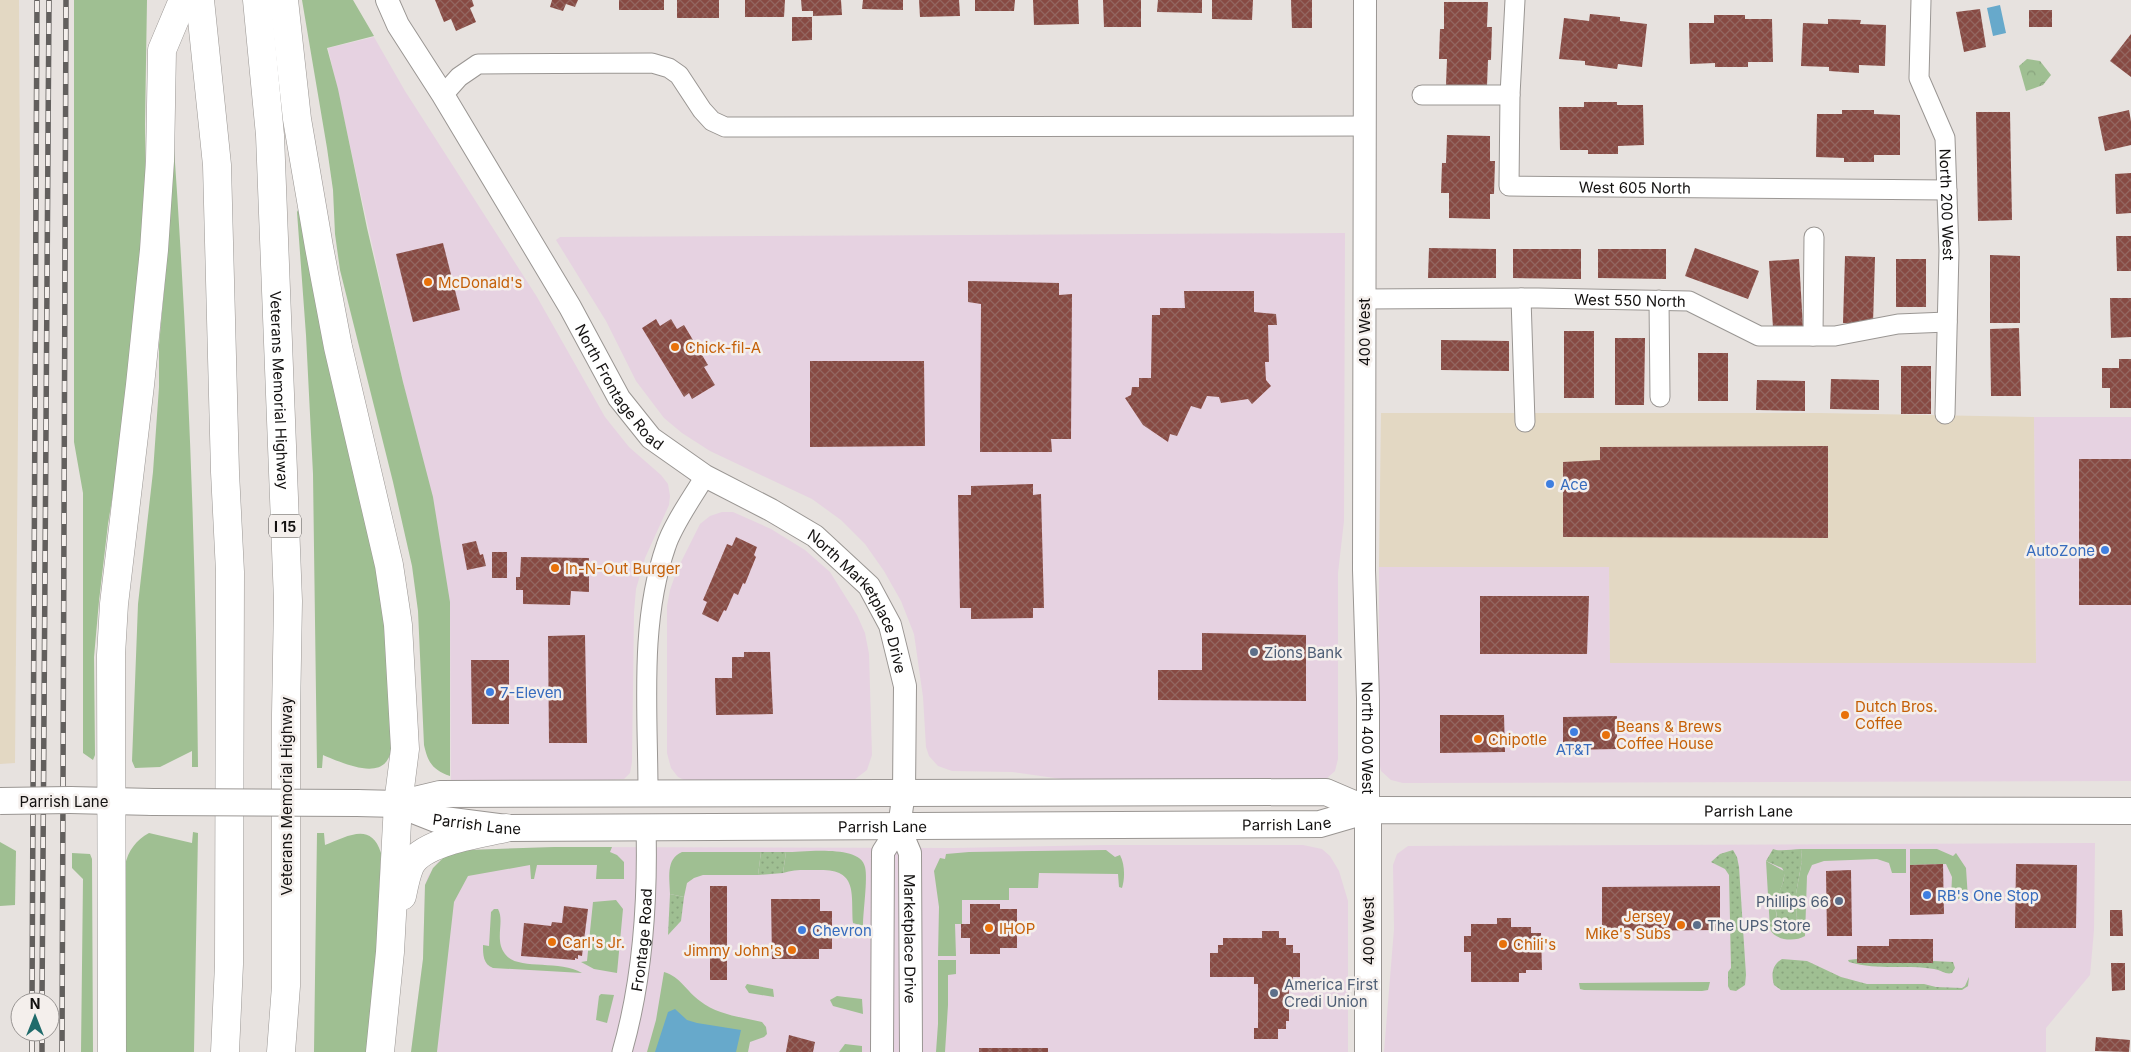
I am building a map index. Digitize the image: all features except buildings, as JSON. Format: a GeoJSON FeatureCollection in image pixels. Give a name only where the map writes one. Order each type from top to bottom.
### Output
{"type":"FeatureCollection","features":[{"type":"Feature","properties":{"kind":"highway"},"geometry":{"type":"LineString","coordinates":[[112,1052],[111,655],[114,604],[154,250],[160,161],[162,50],[183,0]]}},
{"type":"Feature","properties":{"kind":"highway"},"geometry":{"type":"LineString","coordinates":[[200,0],[217,165],[225,472],[230,572],[229,964],[225,1052]]}},
{"type":"Feature","properties":{"kind":"highway","name":"Veterans Memorial Highway"},"geometry":{"type":"LineString","coordinates":[[257,0],[270,135],[288,601],[286,986],[281,1052]]}},
{"type":"Feature","properties":{"kind":"highway"},"geometry":{"type":"LineString","coordinates":[[284,0],[297,119],[318,247],[338,347],[389,565],[397,616],[405,748],[398,804],[390,952],[380,1052]]}},
{"type":"Feature","properties":{"kind":"highway"},"geometry":{"type":"LineString","coordinates":[[393,1052],[401,990],[402,896],[410,864],[424,851],[438,844],[506,828]]}},
{"type":"Feature","properties":{"kind":"main road","name":"Parrish Lane"},"geometry":{"type":"LineString","coordinates":[[0,801],[70,800],[398,804],[440,794],[648,792],[1326,792],[1368,810]]}},
{"type":"Feature","properties":{"kind":"main road","name":"Parrish Lane"},"geometry":{"type":"LineString","coordinates":[[398,804],[436,819],[506,828],[1320,824],[1368,810],[2131,811]]}},
{"type":"Feature","properties":{"kind":"main road","name":"400 West"},"geometry":{"type":"LineString","coordinates":[[1368,810],[1368,1052]]}},
{"type":"Feature","properties":{"kind":"street","name":"North Frontage Road"},"geometry":{"type":"LineString","coordinates":[[388,0],[398,25],[443,95],[570,307],[595,357],[619,398],[651,438],[705,476]]}},
{"type":"Feature","properties":{"kind":"street","name":"400 West"},"geometry":{"type":"LineString","coordinates":[[1364,0],[1364,598],[1366,664]]}},
{"type":"Feature","properties":{"kind":"street","name":"West 605 North"},"geometry":{"type":"LineString","coordinates":[[1515,0],[1510,94],[1509,186],[1947,190]]}},
{"type":"Feature","properties":{"kind":"street","name":"North 200 West"},"geometry":{"type":"LineString","coordinates":[[1921,0],[1919,78],[1945,138],[1949,251],[1945,414]]}},
{"type":"Feature","properties":{"kind":"street"},"geometry":{"type":"LineString","coordinates":[[443,95],[459,77],[478,64],[652,63],[669,68],[679,75],[702,110],[712,121],[725,127],[1365,126]]}},
{"type":"Feature","properties":{"kind":"street"},"geometry":{"type":"LineString","coordinates":[[1422,95],[1510,94]]}},
{"type":"Feature","properties":{"kind":"street"},"geometry":{"type":"LineString","coordinates":[[1813,336],[1814,237]]}},
{"type":"Feature","properties":{"kind":"street"},"geometry":{"type":"LineString","coordinates":[[1521,298],[1525,422]]}},
{"type":"Feature","properties":{"kind":"street","name":"West 550 North"},"geometry":{"type":"LineString","coordinates":[[1364,299],[1521,298],[1689,301],[1759,336],[1835,336],[1898,324],[1947,322]]}},
{"type":"Feature","properties":{"kind":"street"},"geometry":{"type":"LineString","coordinates":[[1659,300],[1660,397]]}},
{"type":"Feature","properties":{"kind":"street"},"geometry":{"type":"LineString","coordinates":[[648,792],[648,644],[654,587],[666,544],[705,476]]}},
{"type":"Feature","properties":{"kind":"street","name":"North Marketplace Drive"},"geometry":{"type":"LineString","coordinates":[[705,476],[815,536],[869,586],[890,625],[905,686],[904,792]]}},
{"type":"Feature","properties":{"kind":"street","name":"North 400 West"},"geometry":{"type":"LineString","coordinates":[[1366,664],[1368,699],[1368,810]]}},
{"type":"Feature","properties":{"kind":"street","name":"Marketplace Drive"},"geometry":{"type":"LineString","coordinates":[[882,1052],[883,852],[899,827],[904,792]]}},
{"type":"Feature","properties":{"kind":"street","name":"Frontage Road"},"geometry":{"type":"LineString","coordinates":[[622,1052],[638,987],[647,886],[646,827]]}},
{"type":"Feature","properties":{"kind":"street","name":"Marketplace Drive"},"geometry":{"type":"LineString","coordinates":[[899,827],[910,853],[910,1052]]}},
{"type":"Feature","properties":{"kind":"shaded area"},"geometry":{"type":"Polygon","coordinates":[[[0,0],[19,0],[20,198],[15,763],[0,764],[0,0]]]}},
{"type":"Feature","properties":{"kind":"shaded area"},"geometry":{"type":"Polygon","coordinates":[[[374,37],[405,91],[537,297],[605,417],[629,447],[661,475],[668,484],[669,505],[645,558],[636,589],[632,762],[630,773],[624,779],[537,784],[451,782],[450,611],[409,409],[328,48],[374,37]]]}},
{"type":"Feature","properties":{"kind":"shaded area"},"geometry":{"type":"Polygon","coordinates":[[[1345,233],[1344,521],[1338,573],[1338,759],[1335,771],[1325,780],[1083,782],[1012,772],[952,771],[938,766],[929,756],[926,747],[923,697],[914,634],[901,601],[884,571],[865,544],[841,520],[812,499],[710,451],[682,433],[664,418],[636,381],[606,321],[556,240],[560,237],[1345,233]]]}},
{"type":"Feature","properties":{"kind":"shaded area"},"geometry":{"type":"Polygon","coordinates":[[[1381,413],[1819,413],[2034,417],[2036,663],[1610,663],[1609,567],[1379,567],[1381,413]]]}},
{"type":"Feature","properties":{"kind":"shaded area"},"geometry":{"type":"Polygon","coordinates":[[[2034,417],[2131,417],[2131,781],[1403,783],[1391,780],[1381,771],[1379,761],[1379,567],[1609,567],[1610,663],[2036,663],[2034,417]]]}},
{"type":"Feature","properties":{"kind":"shaded area"},"geometry":{"type":"Polygon","coordinates":[[[722,512],[733,512],[771,529],[805,550],[830,572],[857,615],[865,633],[869,654],[872,755],[867,770],[854,780],[848,782],[686,781],[678,777],[671,768],[667,753],[667,606],[670,590],[677,570],[700,524],[710,516],[722,512]]]}},
{"type":"Feature","properties":{"kind":"shaded area"},"geometry":{"type":"Polygon","coordinates":[[[2095,843],[2094,930],[2090,975],[2046,1028],[2046,1052],[1384,1052],[1394,929],[1393,865],[1397,854],[1408,846],[2095,843]]]}},
{"type":"Feature","properties":{"kind":"shaded area"},"geometry":{"type":"Polygon","coordinates":[[[1105,845],[1303,845],[1322,849],[1330,856],[1339,871],[1348,901],[1348,1052],[411,1052],[423,959],[425,885],[428,876],[438,862],[468,850],[554,847],[954,848],[1105,845]]]}},
{"type":"Feature","properties":{"kind":"green space"},"geometry":{"type":"Polygon","coordinates":[[[74,0],[147,0],[146,198],[123,433],[108,524],[99,601],[94,657],[95,755],[93,760],[83,753],[83,493],[74,442],[74,0]]]}},
{"type":"Feature","properties":{"kind":"green space"},"geometry":{"type":"Polygon","coordinates":[[[302,0],[353,0],[374,36],[327,48],[338,89],[367,228],[403,382],[433,497],[450,602],[450,776],[432,765],[427,757],[424,745],[418,611],[412,566],[340,270],[335,234],[333,190],[302,0]]]}},
{"type":"Feature","properties":{"kind":"green space"},"geometry":{"type":"Polygon","coordinates":[[[2027,59],[2040,61],[2051,75],[2043,85],[2026,91],[2019,66],[2027,59]]]}},
{"type":"Feature","properties":{"kind":"green space"},"geometry":{"type":"Polygon","coordinates":[[[173,133],[190,450],[198,767],[192,767],[192,751],[160,767],[135,768],[132,761],[138,604],[153,472],[159,387],[159,345],[168,248],[173,133]]]}},
{"type":"Feature","properties":{"kind":"green space"},"geometry":{"type":"Polygon","coordinates":[[[299,208],[385,592],[392,747],[388,759],[383,765],[375,768],[357,767],[323,755],[322,768],[317,768],[313,474],[297,212],[299,208]]]}},
{"type":"Feature","properties":{"kind":"green space"},"geometry":{"type":"Polygon","coordinates":[[[193,832],[198,833],[194,1052],[124,1052],[126,860],[136,843],[149,833],[192,843],[193,832]]]}},
{"type":"Feature","properties":{"kind":"green space"},"geometry":{"type":"Polygon","coordinates":[[[317,833],[324,833],[325,845],[350,836],[365,834],[377,843],[381,853],[372,1052],[314,1052],[317,833]]]}},
{"type":"Feature","properties":{"kind":"green space"},"geometry":{"type":"Polygon","coordinates":[[[0,842],[16,851],[15,905],[0,906],[0,842]]]}},
{"type":"Feature","properties":{"kind":"green space"},"geometry":{"type":"Polygon","coordinates":[[[612,847],[610,852],[617,855],[624,862],[624,879],[596,879],[597,865],[537,865],[534,879],[531,879],[530,865],[468,876],[454,902],[437,1052],[411,1052],[423,959],[425,885],[433,868],[444,857],[468,850],[612,847]]]}},
{"type":"Feature","properties":{"kind":"green space"},"geometry":{"type":"Polygon","coordinates":[[[1773,849],[1801,849],[1802,860],[1796,894],[1797,928],[1794,934],[1785,931],[1777,918],[1776,903],[1784,872],[1782,868],[1766,861],[1773,849]]]}},
{"type":"Feature","properties":{"kind":"green space"},"geometry":{"type":"Polygon","coordinates":[[[1801,849],[1906,849],[1906,873],[1892,873],[1889,863],[1877,859],[1824,861],[1812,865],[1807,876],[1805,936],[1791,940],[1781,938],[1776,936],[1770,929],[1766,861],[1784,871],[1783,882],[1776,904],[1776,914],[1783,929],[1791,934],[1797,931],[1796,894],[1802,860],[1801,849]]]}},
{"type":"Feature","properties":{"kind":"green space"},"geometry":{"type":"Polygon","coordinates":[[[1910,849],[1937,849],[1953,856],[1956,853],[1966,868],[1968,899],[1951,899],[1952,877],[1946,864],[1910,865],[1910,849]]]}},
{"type":"Feature","properties":{"kind":"green space"},"geometry":{"type":"Polygon","coordinates":[[[1106,850],[1115,857],[1120,855],[1122,859],[1124,880],[1122,888],[1119,887],[1118,874],[1039,873],[1038,888],[1009,888],[1009,900],[962,900],[962,924],[955,924],[956,956],[938,956],[939,907],[934,871],[940,858],[945,859],[946,854],[1106,850]]]}},
{"type":"Feature","properties":{"kind":"green space"},"geometry":{"type":"Polygon","coordinates":[[[1733,850],[1739,867],[1746,975],[1745,985],[1736,991],[1730,990],[1728,986],[1728,972],[1731,968],[1729,875],[1725,869],[1711,862],[1720,854],[1733,850]]]}},
{"type":"Feature","properties":{"kind":"green space"},"geometry":{"type":"Polygon","coordinates":[[[682,852],[761,852],[758,875],[703,875],[687,883],[684,897],[670,894],[669,876],[671,864],[673,859],[682,852]]]}},
{"type":"Feature","properties":{"kind":"green space"},"geometry":{"type":"Polygon","coordinates":[[[761,852],[786,852],[783,873],[758,875],[761,852]]]}},
{"type":"Feature","properties":{"kind":"green space"},"geometry":{"type":"Polygon","coordinates":[[[786,852],[843,852],[861,860],[866,872],[863,926],[853,923],[852,892],[846,878],[831,871],[800,870],[783,873],[786,852]]]}},
{"type":"Feature","properties":{"kind":"green space"},"geometry":{"type":"Polygon","coordinates":[[[72,853],[90,854],[92,859],[93,1052],[81,1052],[83,879],[72,868],[72,853]]]}},
{"type":"Feature","properties":{"kind":"green space"},"geometry":{"type":"Polygon","coordinates":[[[670,894],[684,897],[681,921],[668,935],[670,894]]]}},
{"type":"Feature","properties":{"kind":"green space"},"geometry":{"type":"Polygon","coordinates":[[[616,900],[623,909],[617,973],[594,969],[581,962],[587,961],[593,902],[616,900]]]}},
{"type":"Feature","properties":{"kind":"green space"},"geometry":{"type":"Polygon","coordinates":[[[494,909],[498,909],[500,914],[500,943],[502,949],[511,959],[528,964],[562,967],[582,973],[493,968],[487,964],[484,959],[483,945],[489,946],[491,912],[494,909]]]}},
{"type":"Feature","properties":{"kind":"green space"},"geometry":{"type":"Polygon","coordinates":[[[1782,959],[1807,961],[1841,977],[1867,984],[1924,984],[1936,987],[1962,988],[1969,977],[1968,986],[1962,990],[1781,990],[1774,985],[1773,974],[1774,967],[1782,959]]]}},
{"type":"Feature","properties":{"kind":"green space"},"geometry":{"type":"Polygon","coordinates":[[[1857,959],[1857,963],[1953,962],[1955,968],[1952,973],[1948,973],[1923,968],[1860,965],[1848,960],[1857,959]]]}},
{"type":"Feature","properties":{"kind":"green space"},"geometry":{"type":"Polygon","coordinates":[[[938,960],[956,960],[956,974],[948,975],[945,1052],[936,1052],[938,960]]]}},
{"type":"Feature","properties":{"kind":"green space"},"geometry":{"type":"Polygon","coordinates":[[[664,972],[675,977],[707,1006],[730,1015],[762,1022],[766,1027],[767,1034],[750,1042],[748,1052],[647,1052],[656,1020],[664,972]]]}},
{"type":"Feature","properties":{"kind":"green space"},"geometry":{"type":"Polygon","coordinates":[[[1710,982],[1708,990],[1702,991],[1584,990],[1580,989],[1579,983],[1710,982]]]}},
{"type":"Feature","properties":{"kind":"green space"},"geometry":{"type":"Polygon","coordinates":[[[747,984],[773,989],[774,997],[749,993],[745,987],[747,984]]]}},
{"type":"Feature","properties":{"kind":"green space"},"geometry":{"type":"Polygon","coordinates":[[[601,994],[614,995],[607,1023],[596,1020],[599,996],[601,994]]]}},
{"type":"Feature","properties":{"kind":"green space"},"geometry":{"type":"Polygon","coordinates":[[[837,996],[862,999],[863,1014],[833,1006],[830,1000],[837,996]]]}},
{"type":"Feature","properties":{"kind":"green space"},"geometry":{"type":"Polygon","coordinates":[[[845,1044],[862,1046],[862,1052],[839,1052],[845,1044]]]}},
{"type":"Feature","properties":{"kind":"water"},"geometry":{"type":"Polygon","coordinates":[[[2000,5],[2006,33],[1993,36],[1987,8],[2000,5]]]}},
{"type":"Feature","properties":{"kind":"water"},"geometry":{"type":"Polygon","coordinates":[[[675,1009],[687,1020],[741,1030],[736,1052],[655,1052],[668,1012],[675,1009]]]}},
{"type":"Feature","properties":{"kind":"railway"},"geometry":{"type":"LineString","coordinates":[[32,992],[37,0]]}},
{"type":"Feature","properties":{"kind":"railway"},"geometry":{"type":"LineString","coordinates":[[42,992],[49,0]]}},
{"type":"Feature","properties":{"kind":"railway"},"geometry":{"type":"LineString","coordinates":[[62,1052],[66,0]]}},
{"type":"Feature","properties":{"kind":"railway"},"geometry":{"type":"LineString","coordinates":[[32,1042],[32,1052]]}},
{"type":"Feature","properties":{"kind":"railway"},"geometry":{"type":"LineString","coordinates":[[42,1042],[42,1052]]}},
{"type":"Feature","properties":{"kind":"place","name":"McDonald's"},"geometry":{"type":"Point","coordinates":[428,282]}},
{"type":"Feature","properties":{"kind":"place","name":"Chick-fil-A"},"geometry":{"type":"Point","coordinates":[675,347]}},
{"type":"Feature","properties":{"kind":"place","name":"Ace"},"geometry":{"type":"Point","coordinates":[1550,484]}},
{"type":"Feature","properties":{"kind":"place","name":"AutoZone"},"geometry":{"type":"Point","coordinates":[2105,550]}},
{"type":"Feature","properties":{"kind":"place","name":"In-N-Out Burger"},"geometry":{"type":"Point","coordinates":[555,568]}},
{"type":"Feature","properties":{"kind":"place","name":"Zions Bank"},"geometry":{"type":"Point","coordinates":[1254,652]}},
{"type":"Feature","properties":{"kind":"place","name":"7-Eleven"},"geometry":{"type":"Point","coordinates":[490,692]}},
{"type":"Feature","properties":{"kind":"place","name":"Dutch Bros. Coffee"},"geometry":{"type":"Point","coordinates":[1845,715]}},
{"type":"Feature","properties":{"kind":"place","name":"AT&T"},"geometry":{"type":"Point","coordinates":[1574,732]}},
{"type":"Feature","properties":{"kind":"place","name":"Beans & Brews Coffee House"},"geometry":{"type":"Point","coordinates":[1606,735]}},
{"type":"Feature","properties":{"kind":"place","name":"Chipotle"},"geometry":{"type":"Point","coordinates":[1478,739]}},
{"type":"Feature","properties":{"kind":"place","name":"RB's One Stop"},"geometry":{"type":"Point","coordinates":[1927,895]}},
{"type":"Feature","properties":{"kind":"place","name":"Phillips 66"},"geometry":{"type":"Point","coordinates":[1839,901]}},
{"type":"Feature","properties":{"kind":"place","name":"Jersey Mike's Subs"},"geometry":{"type":"Point","coordinates":[1681,925]}},
{"type":"Feature","properties":{"kind":"place","name":"The UPS Store"},"geometry":{"type":"Point","coordinates":[1697,925]}},
{"type":"Feature","properties":{"kind":"place","name":"IHOP"},"geometry":{"type":"Point","coordinates":[989,928]}},
{"type":"Feature","properties":{"kind":"place","name":"Chevron"},"geometry":{"type":"Point","coordinates":[802,930]}},
{"type":"Feature","properties":{"kind":"place","name":"Carl's Jr."},"geometry":{"type":"Point","coordinates":[552,942]}},
{"type":"Feature","properties":{"kind":"place","name":"Chili's"},"geometry":{"type":"Point","coordinates":[1503,944]}},
{"type":"Feature","properties":{"kind":"place","name":"Jimmy John's"},"geometry":{"type":"Point","coordinates":[792,950]}},
{"type":"Feature","properties":{"kind":"place","name":"America First Credi Union"},"geometry":{"type":"Point","coordinates":[1274,993]}}]}
